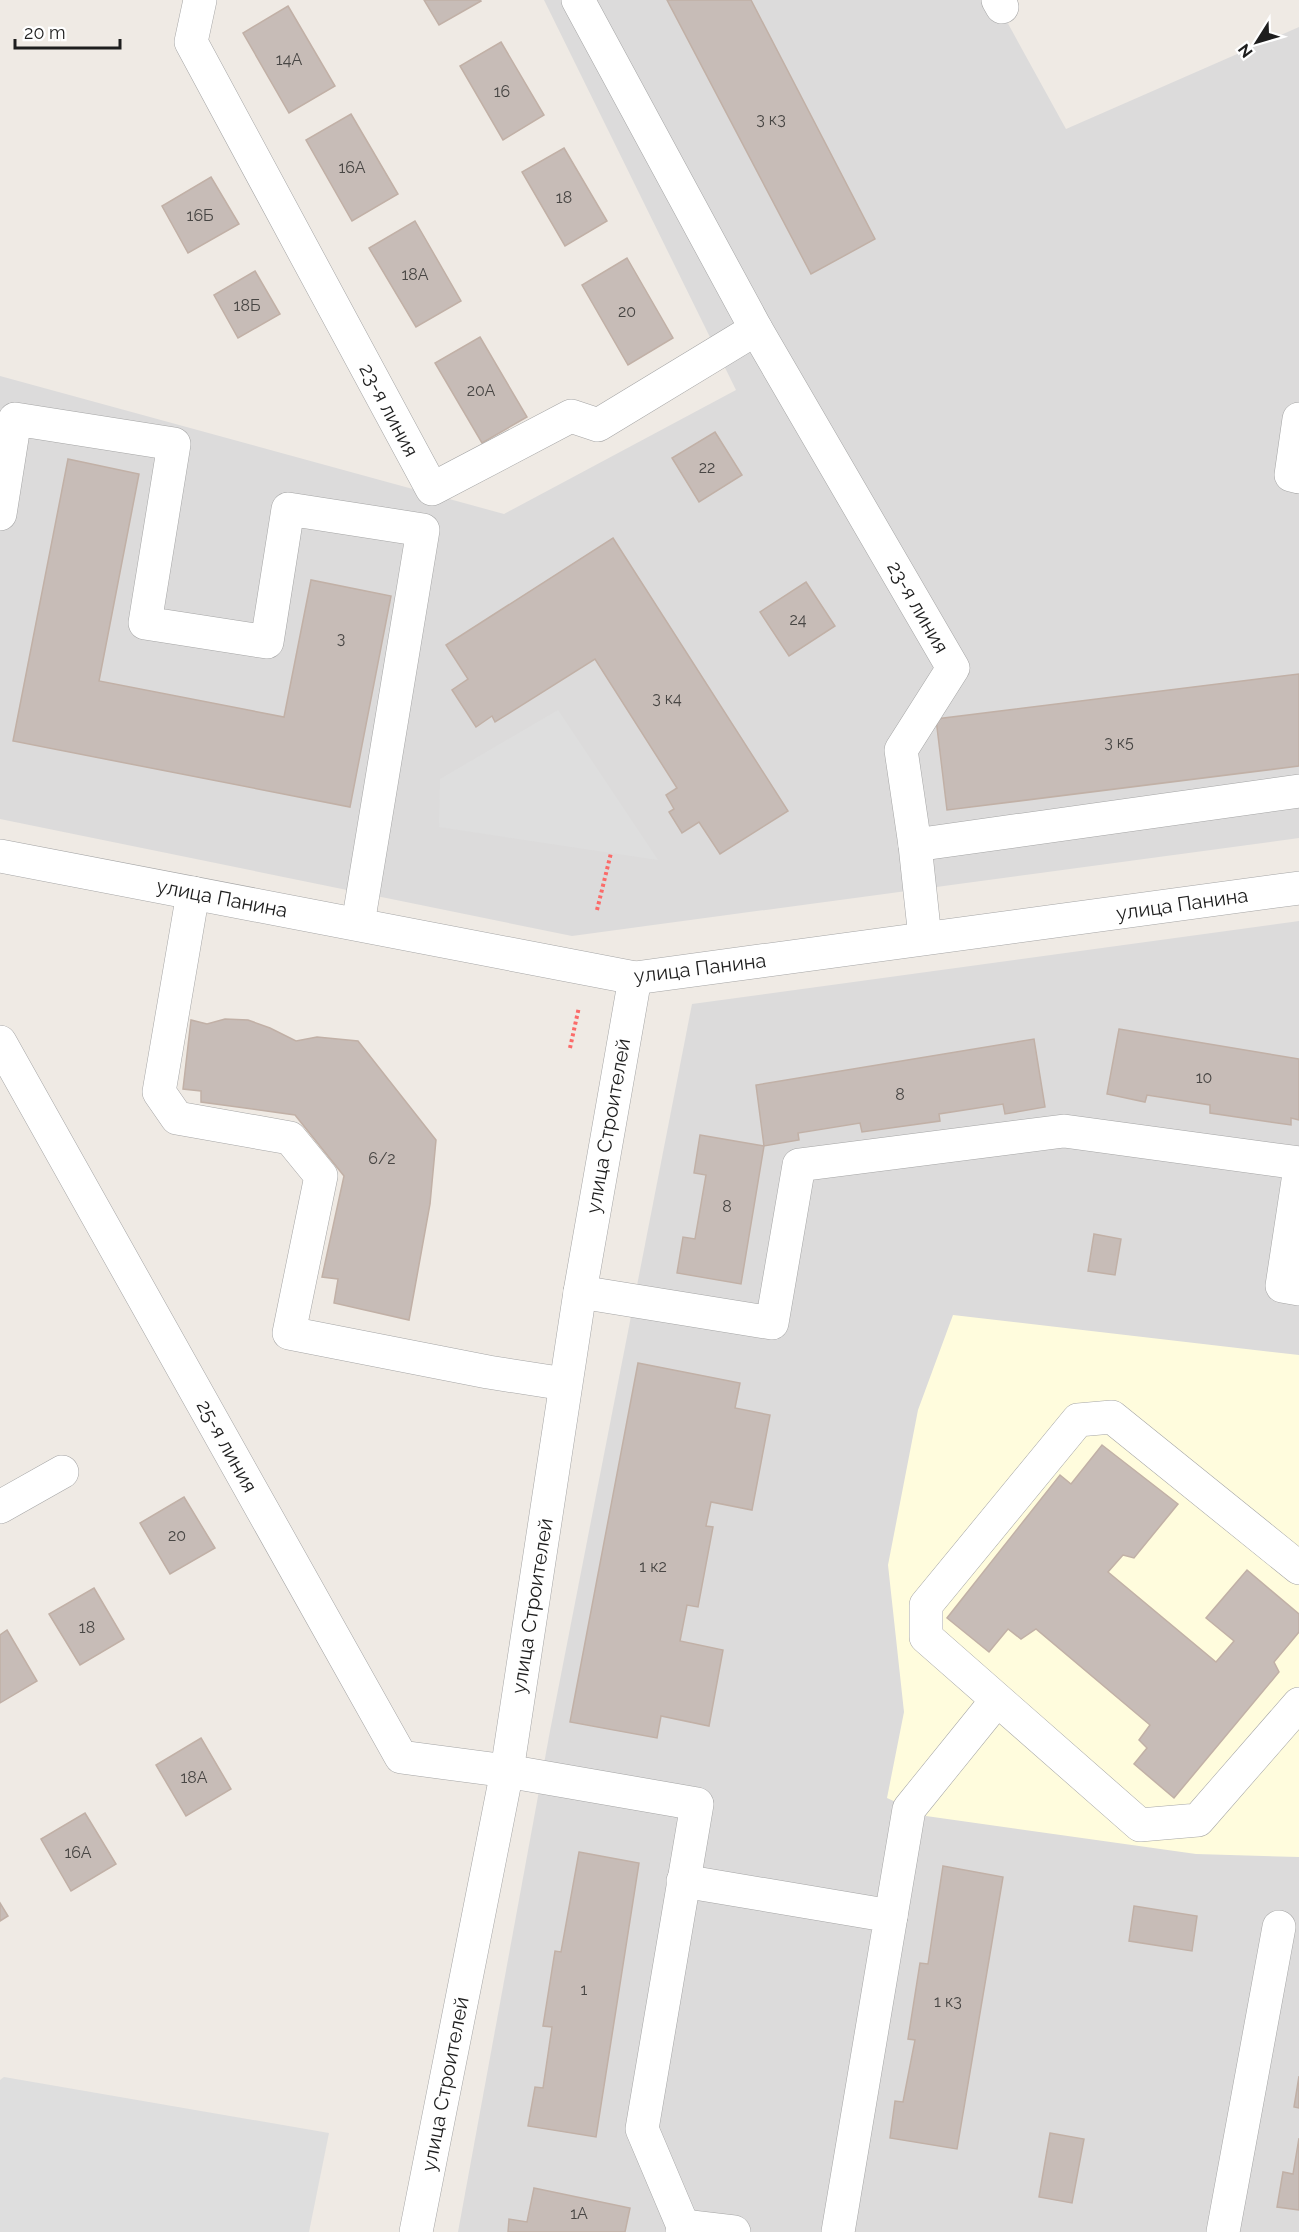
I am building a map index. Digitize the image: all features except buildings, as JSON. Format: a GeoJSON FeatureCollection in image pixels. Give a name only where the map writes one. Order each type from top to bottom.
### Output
{"type":"FeatureCollection","features":[{"type":"Feature","properties":{"kind":"street","name":"23-я линия"},"geometry":{"type":"LineString","coordinates":[[200,0],[191,42],[432,489],[571,416],[598,425],[756,329]]}},
{"type":"Feature","properties":{"kind":"street","name":"23-я линия"},"geometry":{"type":"LineString","coordinates":[[578,0],[756,329],[953,668],[901,750],[915,845],[925,938]]}},
{"type":"Feature","properties":{"kind":"street"},"geometry":{"type":"LineString","coordinates":[[0,514],[15,419],[174,444],[146,623],[267,642],[288,509],[423,530],[358,924]]}},
{"type":"Feature","properties":{"kind":"street"},"geometry":{"type":"LineString","coordinates":[[1299,419],[1290,475],[1299,477]]}},
{"type":"Feature","properties":{"kind":"street"},"geometry":{"type":"LineString","coordinates":[[915,845],[1299,791]]}},
{"type":"Feature","properties":{"kind":"street","name":"улица Панина"},"geometry":{"type":"LineString","coordinates":[[0,856],[634,978],[1299,888]]}},
{"type":"Feature","properties":{"kind":"street"},"geometry":{"type":"LineString","coordinates":[[193,893],[159,1092],[177,1118],[290,1138],[321,1176],[289,1333],[488,1372],[565,1384]]}},
{"type":"Feature","properties":{"kind":"street","name":"улица Строителей"},"geometry":{"type":"LineString","coordinates":[[416,2232],[507,1771],[565,1384],[634,978]]}},
{"type":"Feature","properties":{"kind":"street","name":"25-я линия"},"geometry":{"type":"LineString","coordinates":[[0,1042],[401,1757],[507,1771]]}},
{"type":"Feature","properties":{"kind":"street"},"geometry":{"type":"LineString","coordinates":[[580,1292],[772,1323],[799,1165],[1064,1131],[1299,1163]]}},
{"type":"Feature","properties":{"kind":"street"},"geometry":{"type":"LineString","coordinates":[[1299,1174],[1282,1286],[1299,1289]]}},
{"type":"Feature","properties":{"kind":"street"},"geometry":{"type":"LineString","coordinates":[[1299,1568],[1112,1417],[1078,1420],[926,1605],[926,1637],[1140,1825],[1198,1820],[1299,1704]]}},
{"type":"Feature","properties":{"kind":"street"},"geometry":{"type":"LineString","coordinates":[[0,1508],[62,1472]]}},
{"type":"Feature","properties":{"kind":"street"},"geometry":{"type":"LineString","coordinates":[[838,2232],[909,1809],[997,1700]]}},
{"type":"Feature","properties":{"kind":"street"},"geometry":{"type":"LineString","coordinates":[[507,1771],[697,1804],[642,2129],[683,2229],[734,2232]]}},
{"type":"Feature","properties":{"kind":"street"},"geometry":{"type":"LineString","coordinates":[[683,1881],[891,1916]]}},
{"type":"Feature","properties":{"kind":"street"},"geometry":{"type":"LineString","coordinates":[[1223,2232],[1279,1927]]}},
{"type":"Feature","properties":{"kind":"path"},"geometry":{"type":"LineString","coordinates":[[597,910],[611,853]]}},
{"type":"Feature","properties":{"kind":"path"},"geometry":{"type":"LineString","coordinates":[[570,1048],[579,1007]]}},
{"type":"Feature","properties":{"kind":"shaded area"},"geometry":{"type":"Polygon","coordinates":[[[544,0],[995,0],[1066,129],[1299,27],[1299,838],[572,936],[0,819],[0,376],[504,514],[736,390],[544,0]]]}},
{"type":"Feature","properties":{"kind":"shaded area"},"geometry":{"type":"Polygon","coordinates":[[[558,710],[658,860],[439,827],[440,779],[558,710]]]}},
{"type":"Feature","properties":{"kind":"shaded area"},"geometry":{"type":"Polygon","coordinates":[[[1299,921],[1299,2232],[458,2232],[550,1731],[692,1004],[1299,921]]]}},
{"type":"Feature","properties":{"kind":"shaded area"},"geometry":{"type":"Polygon","coordinates":[[[953,1315],[1299,1355],[1299,1857],[1196,1854],[926,1816],[887,1798],[904,1712],[888,1565],[918,1410],[953,1315]]]}},
{"type":"Feature","properties":{"kind":"shaded area"},"geometry":{"type":"Polygon","coordinates":[[[4,2077],[329,2133],[309,2232],[0,2232],[0,2080],[4,2077]]]}}]}
